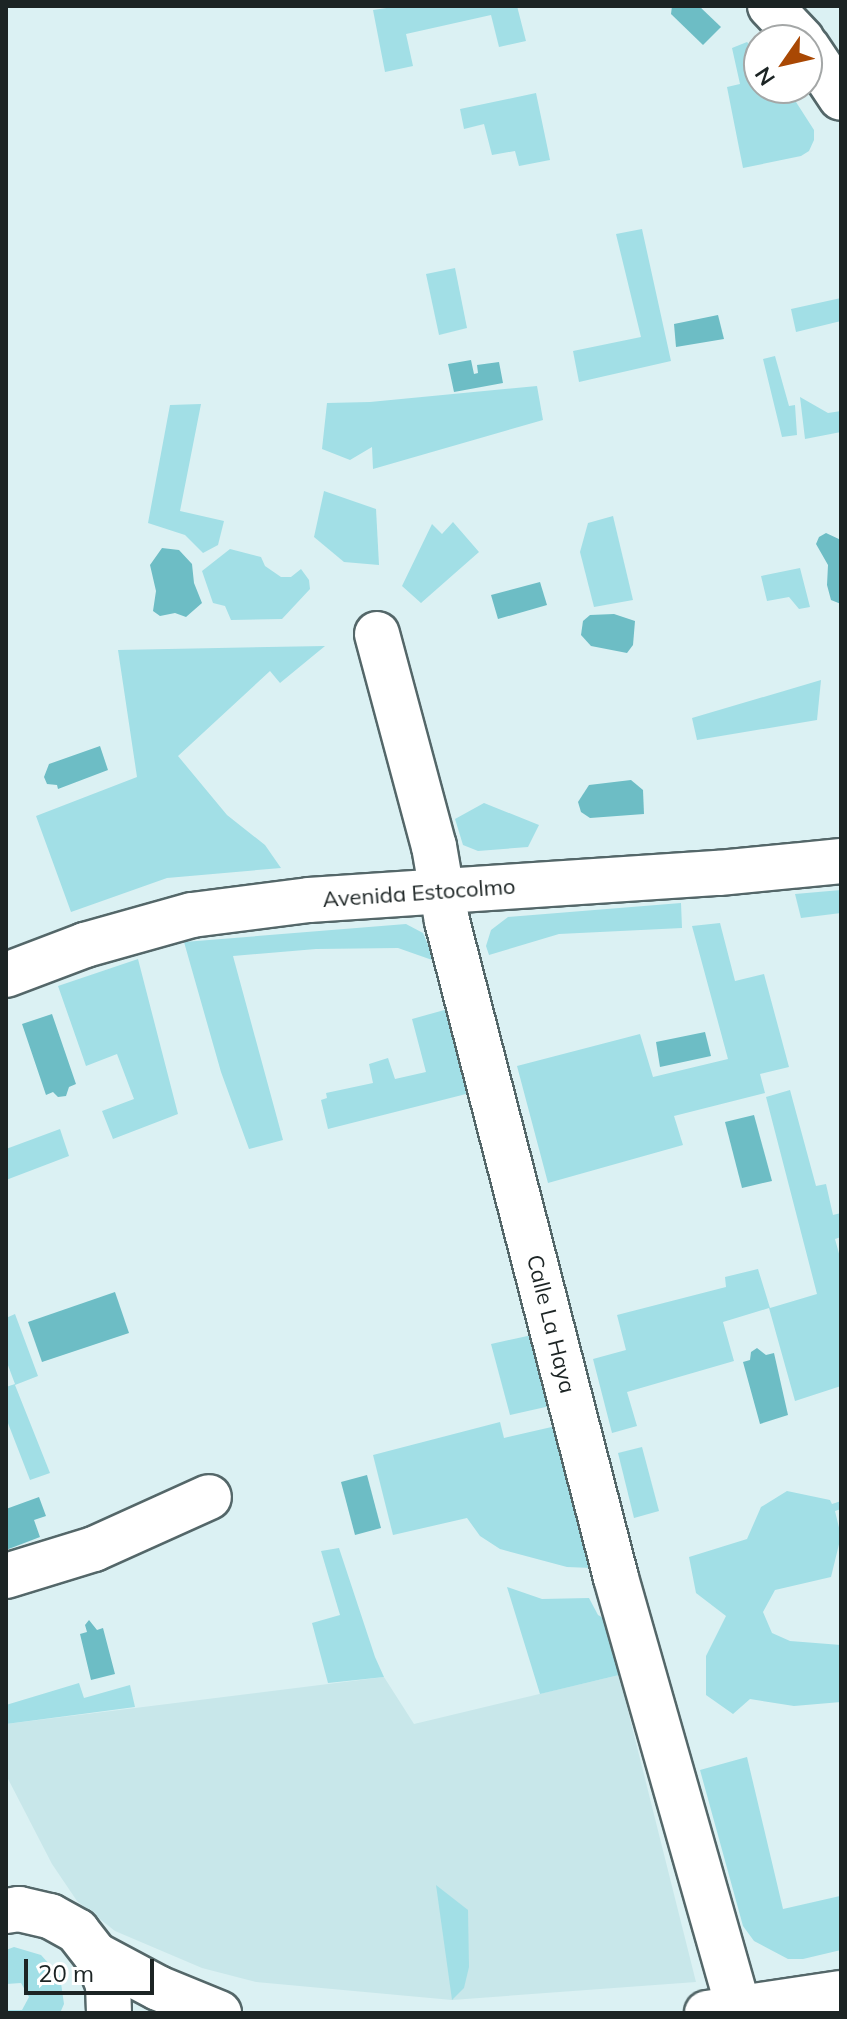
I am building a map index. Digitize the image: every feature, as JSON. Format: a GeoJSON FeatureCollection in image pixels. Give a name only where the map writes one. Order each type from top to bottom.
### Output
{"type":"FeatureCollection","features":[{"type":"Feature","properties":{"kind":"street"},"geometry":{"type":"LineString","coordinates":[[770,6],[787,24]]}},
{"type":"Feature","properties":{"kind":"street"},"geometry":{"type":"LineString","coordinates":[[823,71],[841,98]]}},
{"type":"Feature","properties":{"kind":"street","name":"Calle La Haya"},"geometry":{"type":"LineString","coordinates":[[377,634],[434,846],[442,893],[729,2012]]}},
{"type":"Feature","properties":{"kind":"street","name":"Avenida Estocolmo"},"geometry":{"type":"LineString","coordinates":[[6,975],[85,945],[192,915],[309,900],[442,893],[841,861]]}},
{"type":"Feature","properties":{"kind":"street"},"geometry":{"type":"LineString","coordinates":[[6,1576],[94,1549],[209,1497]]}},
{"type":"Feature","properties":{"kind":"street"},"geometry":{"type":"LineString","coordinates":[[10,1903],[50,1916],[77,1931],[96,1955],[108,1984],[109,2013]]}},
{"type":"Feature","properties":{"kind":"street"},"geometry":{"type":"LineString","coordinates":[[96,1955],[158,1988],[219,2013]]}},
{"type":"Feature","properties":{"kind":"street"},"geometry":{"type":"LineString","coordinates":[[729,2012],[841,1993]]}},
{"type":"Feature","properties":{"kind":"shaded area"},"geometry":{"type":"Polygon","coordinates":[[[400,6],[517,6],[526,41],[499,47],[491,15],[406,34],[413,66],[385,72],[373,10],[400,6]]]}},
{"type":"Feature","properties":{"kind":"shaded area"},"geometry":{"type":"Polygon","coordinates":[[[672,6],[699,6],[721,27],[703,45],[671,14],[672,6]]]}},
{"type":"Feature","properties":{"kind":"shaded area"},"geometry":{"type":"Polygon","coordinates":[[[743,44],[743,104],[797,104],[814,130],[809,151],[801,156],[743,168],[727,87],[740,84],[732,48],[743,44]]]}},
{"type":"Feature","properties":{"kind":"shaded area"},"geometry":{"type":"Polygon","coordinates":[[[536,93],[550,160],[519,166],[515,151],[492,155],[484,124],[464,129],[460,109],[536,93]]]}},
{"type":"Feature","properties":{"kind":"shaded area"},"geometry":{"type":"Polygon","coordinates":[[[642,229],[671,361],[579,382],[573,351],[641,337],[616,234],[642,229]]]}},
{"type":"Feature","properties":{"kind":"shaded area"},"geometry":{"type":"Polygon","coordinates":[[[455,268],[467,328],[439,335],[426,274],[455,268]]]}},
{"type":"Feature","properties":{"kind":"shaded area"},"geometry":{"type":"Polygon","coordinates":[[[841,298],[841,321],[796,332],[791,309],[841,298]]]}},
{"type":"Feature","properties":{"kind":"shaded area"},"geometry":{"type":"Polygon","coordinates":[[[718,315],[724,339],[676,347],[674,324],[718,315]]]}},
{"type":"Feature","properties":{"kind":"shaded area"},"geometry":{"type":"Polygon","coordinates":[[[775,356],[789,406],[795,405],[797,435],[782,437],[763,359],[775,356]]]}},
{"type":"Feature","properties":{"kind":"shaded area"},"geometry":{"type":"Polygon","coordinates":[[[471,360],[474,374],[478,373],[477,365],[499,362],[503,383],[454,392],[448,364],[471,360]]]}},
{"type":"Feature","properties":{"kind":"shaded area"},"geometry":{"type":"Polygon","coordinates":[[[537,386],[543,420],[373,469],[372,447],[350,460],[322,449],[327,403],[370,402],[537,386]]]}},
{"type":"Feature","properties":{"kind":"shaded area"},"geometry":{"type":"Polygon","coordinates":[[[800,397],[828,413],[841,411],[841,432],[805,439],[800,397]]]}},
{"type":"Feature","properties":{"kind":"shaded area"},"geometry":{"type":"Polygon","coordinates":[[[201,404],[180,511],[224,521],[218,545],[203,553],[185,535],[148,523],[170,405],[201,404]]]}},
{"type":"Feature","properties":{"kind":"shaded area"},"geometry":{"type":"Polygon","coordinates":[[[324,491],[376,509],[379,565],[344,562],[314,537],[324,491]]]}},
{"type":"Feature","properties":{"kind":"shaded area"},"geometry":{"type":"Polygon","coordinates":[[[613,516],[633,600],[594,607],[580,552],[588,523],[613,516]]]}},
{"type":"Feature","properties":{"kind":"shaded area"},"geometry":{"type":"Polygon","coordinates":[[[453,522],[479,552],[421,603],[402,586],[432,524],[442,534],[453,522]]]}},
{"type":"Feature","properties":{"kind":"shaded area"},"geometry":{"type":"Polygon","coordinates":[[[826,533],[841,540],[841,604],[831,600],[827,585],[828,565],[816,544],[819,537],[826,533]]]}},
{"type":"Feature","properties":{"kind":"shaded area"},"geometry":{"type":"Polygon","coordinates":[[[162,548],[179,550],[192,564],[194,583],[202,603],[186,617],[175,613],[160,616],[153,611],[156,591],[150,565],[162,548]]]}},
{"type":"Feature","properties":{"kind":"shaded area"},"geometry":{"type":"Polygon","coordinates":[[[230,549],[261,557],[265,566],[281,577],[291,577],[301,569],[309,580],[310,589],[282,619],[231,620],[225,606],[213,603],[202,571],[230,549]]]}},
{"type":"Feature","properties":{"kind":"shaded area"},"geometry":{"type":"Polygon","coordinates":[[[800,568],[810,607],[799,609],[789,597],[767,601],[761,576],[800,568]]]}},
{"type":"Feature","properties":{"kind":"shaded area"},"geometry":{"type":"Polygon","coordinates":[[[540,582],[547,605],[498,619],[491,595],[540,582]]]}},
{"type":"Feature","properties":{"kind":"shaded area"},"geometry":{"type":"Polygon","coordinates":[[[614,614],[635,621],[633,645],[627,653],[591,646],[581,635],[583,621],[590,615],[614,614]]]}},
{"type":"Feature","properties":{"kind":"shaded area"},"geometry":{"type":"Polygon","coordinates":[[[325,646],[280,683],[270,671],[178,756],[227,815],[265,845],[281,868],[167,878],[71,912],[36,816],[137,777],[118,650],[325,646]]]}},
{"type":"Feature","properties":{"kind":"shaded area"},"geometry":{"type":"Polygon","coordinates":[[[821,680],[817,720],[697,740],[692,718],[821,680]]]}},
{"type":"Feature","properties":{"kind":"shaded area"},"geometry":{"type":"Polygon","coordinates":[[[100,746],[108,770],[58,789],[57,785],[47,784],[44,777],[49,764],[100,746]]]}},
{"type":"Feature","properties":{"kind":"shaded area"},"geometry":{"type":"Polygon","coordinates":[[[631,780],[643,790],[644,814],[590,818],[581,812],[578,802],[589,785],[631,780]]]}},
{"type":"Feature","properties":{"kind":"shaded area"},"geometry":{"type":"Polygon","coordinates":[[[484,803],[539,825],[528,847],[478,851],[463,845],[455,819],[484,803]]]}},
{"type":"Feature","properties":{"kind":"shaded area"},"geometry":{"type":"Polygon","coordinates":[[[841,890],[841,913],[801,918],[795,894],[841,890]]]}},
{"type":"Feature","properties":{"kind":"shaded area"},"geometry":{"type":"Polygon","coordinates":[[[681,903],[682,928],[559,934],[489,955],[486,946],[491,930],[508,917],[681,903]]]}},
{"type":"Feature","properties":{"kind":"shaded area"},"geometry":{"type":"Polygon","coordinates":[[[720,923],[735,981],[764,974],[789,1067],[760,1074],[765,1093],[674,1116],[683,1145],[548,1183],[517,1066],[640,1034],[653,1077],[728,1059],[692,926],[720,923]]]}},
{"type":"Feature","properties":{"kind":"shaded area"},"geometry":{"type":"Polygon","coordinates":[[[406,924],[423,933],[435,961],[398,948],[316,949],[233,956],[283,1140],[249,1149],[221,1072],[184,942],[406,924]]]}},
{"type":"Feature","properties":{"kind":"shaded area"},"geometry":{"type":"Polygon","coordinates":[[[138,959],[178,1114],[113,1139],[102,1111],[134,1099],[117,1054],[86,1066],[58,986],[138,959]]]}},
{"type":"Feature","properties":{"kind":"shaded area"},"geometry":{"type":"Polygon","coordinates":[[[448,1009],[470,1093],[328,1129],[321,1100],[327,1098],[326,1093],[373,1083],[369,1064],[388,1058],[395,1079],[426,1072],[412,1019],[448,1009]]]}},
{"type":"Feature","properties":{"kind":"shaded area"},"geometry":{"type":"Polygon","coordinates":[[[52,1014],[76,1084],[69,1087],[66,1096],[58,1097],[53,1092],[46,1095],[22,1024],[52,1014]]]}},
{"type":"Feature","properties":{"kind":"shaded area"},"geometry":{"type":"Polygon","coordinates":[[[705,1032],[711,1056],[660,1067],[656,1042],[705,1032]]]}},
{"type":"Feature","properties":{"kind":"shaded area"},"geometry":{"type":"Polygon","coordinates":[[[790,1090],[816,1186],[826,1184],[833,1215],[841,1213],[841,1237],[835,1239],[841,1261],[841,1386],[795,1401],[769,1308],[723,1322],[734,1361],[627,1392],[637,1426],[612,1433],[593,1359],[626,1350],[617,1315],[726,1287],[725,1277],[758,1269],[770,1308],[817,1294],[766,1097],[790,1090]]]}},
{"type":"Feature","properties":{"kind":"shaded area"},"geometry":{"type":"Polygon","coordinates":[[[754,1115],[772,1181],[742,1188],[725,1122],[754,1115]]]}},
{"type":"Feature","properties":{"kind":"shaded area"},"geometry":{"type":"Polygon","coordinates":[[[60,1129],[69,1156],[6,1180],[6,1149],[60,1129]]]}},
{"type":"Feature","properties":{"kind":"shaded area"},"geometry":{"type":"Polygon","coordinates":[[[115,1292],[129,1333],[42,1362],[28,1322],[115,1292]]]}},
{"type":"Feature","properties":{"kind":"shaded area"},"geometry":{"type":"Polygon","coordinates":[[[15,1314],[38,1376],[15,1385],[50,1473],[30,1480],[6,1418],[6,1387],[15,1384],[6,1360],[6,1318],[15,1314]]]}},
{"type":"Feature","properties":{"kind":"shaded area"},"geometry":{"type":"Polygon","coordinates":[[[532,1335],[550,1406],[510,1415],[491,1344],[532,1335]]]}},
{"type":"Feature","properties":{"kind":"shaded area"},"geometry":{"type":"Polygon","coordinates":[[[757,1348],[766,1355],[774,1353],[788,1415],[760,1424],[743,1362],[750,1360],[751,1352],[757,1348]]]}},
{"type":"Feature","properties":{"kind":"shaded area"},"geometry":{"type":"Polygon","coordinates":[[[500,1422],[504,1438],[556,1426],[592,1568],[567,1567],[500,1549],[480,1536],[467,1518],[393,1535],[373,1455],[500,1422]]]}},
{"type":"Feature","properties":{"kind":"shaded area"},"geometry":{"type":"Polygon","coordinates":[[[642,1447],[659,1511],[634,1518],[618,1453],[642,1447]]]}},
{"type":"Feature","properties":{"kind":"shaded area"},"geometry":{"type":"Polygon","coordinates":[[[367,1475],[381,1528],[355,1535],[341,1482],[367,1475]]]}},
{"type":"Feature","properties":{"kind":"shaded area"},"geometry":{"type":"Polygon","coordinates":[[[787,1491],[830,1500],[832,1504],[841,1501],[841,1509],[835,1511],[841,1536],[831,1577],[775,1590],[763,1612],[772,1633],[790,1641],[841,1645],[841,1702],[794,1706],[750,1699],[733,1714],[706,1695],[706,1656],[726,1616],[696,1593],[689,1557],[747,1539],[761,1507],[787,1491]]]}},
{"type":"Feature","properties":{"kind":"shaded area"},"geometry":{"type":"Polygon","coordinates":[[[39,1497],[46,1516],[34,1520],[40,1537],[6,1550],[6,1509],[39,1497]]]}},
{"type":"Feature","properties":{"kind":"shaded area"},"geometry":{"type":"Polygon","coordinates":[[[339,1548],[384,1677],[328,1683],[312,1623],[340,1615],[321,1551],[339,1548]]]}},
{"type":"Feature","properties":{"kind":"shaded area"},"geometry":{"type":"Polygon","coordinates":[[[507,1587],[542,1599],[589,1598],[598,1615],[605,1619],[619,1675],[540,1694],[507,1587]]]}},
{"type":"Feature","properties":{"kind":"shaded area"},"geometry":{"type":"Polygon","coordinates":[[[89,1620],[97,1630],[103,1628],[115,1674],[91,1680],[80,1634],[87,1632],[85,1625],[89,1620]]]}},
{"type":"Feature","properties":{"kind":"shaded area"},"geometry":{"type":"Polygon","coordinates":[[[619,1675],[696,1982],[452,2000],[256,1982],[202,1968],[115,1931],[77,1901],[52,1864],[6,1775],[6,1724],[384,1677],[414,1724],[619,1675]]]}},
{"type":"Feature","properties":{"kind":"shaded area"},"geometry":{"type":"Polygon","coordinates":[[[79,1683],[84,1698],[130,1685],[135,1707],[6,1724],[6,1705],[79,1683]]]}},
{"type":"Feature","properties":{"kind":"shaded area"},"geometry":{"type":"Polygon","coordinates":[[[747,1757],[783,1909],[840,1896],[841,1950],[803,1959],[788,1959],[754,1941],[743,1926],[700,1770],[747,1757]]]}},
{"type":"Feature","properties":{"kind":"shaded area"},"geometry":{"type":"Polygon","coordinates":[[[436,1885],[468,1910],[469,1967],[464,1988],[452,2000],[436,1885]]]}},
{"type":"Feature","properties":{"kind":"shaded area"},"geometry":{"type":"Polygon","coordinates":[[[14,1947],[41,1955],[60,1976],[64,2004],[60,2013],[6,2013],[6,2010],[22,2010],[29,1997],[21,1983],[6,1984],[6,1950],[14,1947]]]}}]}
